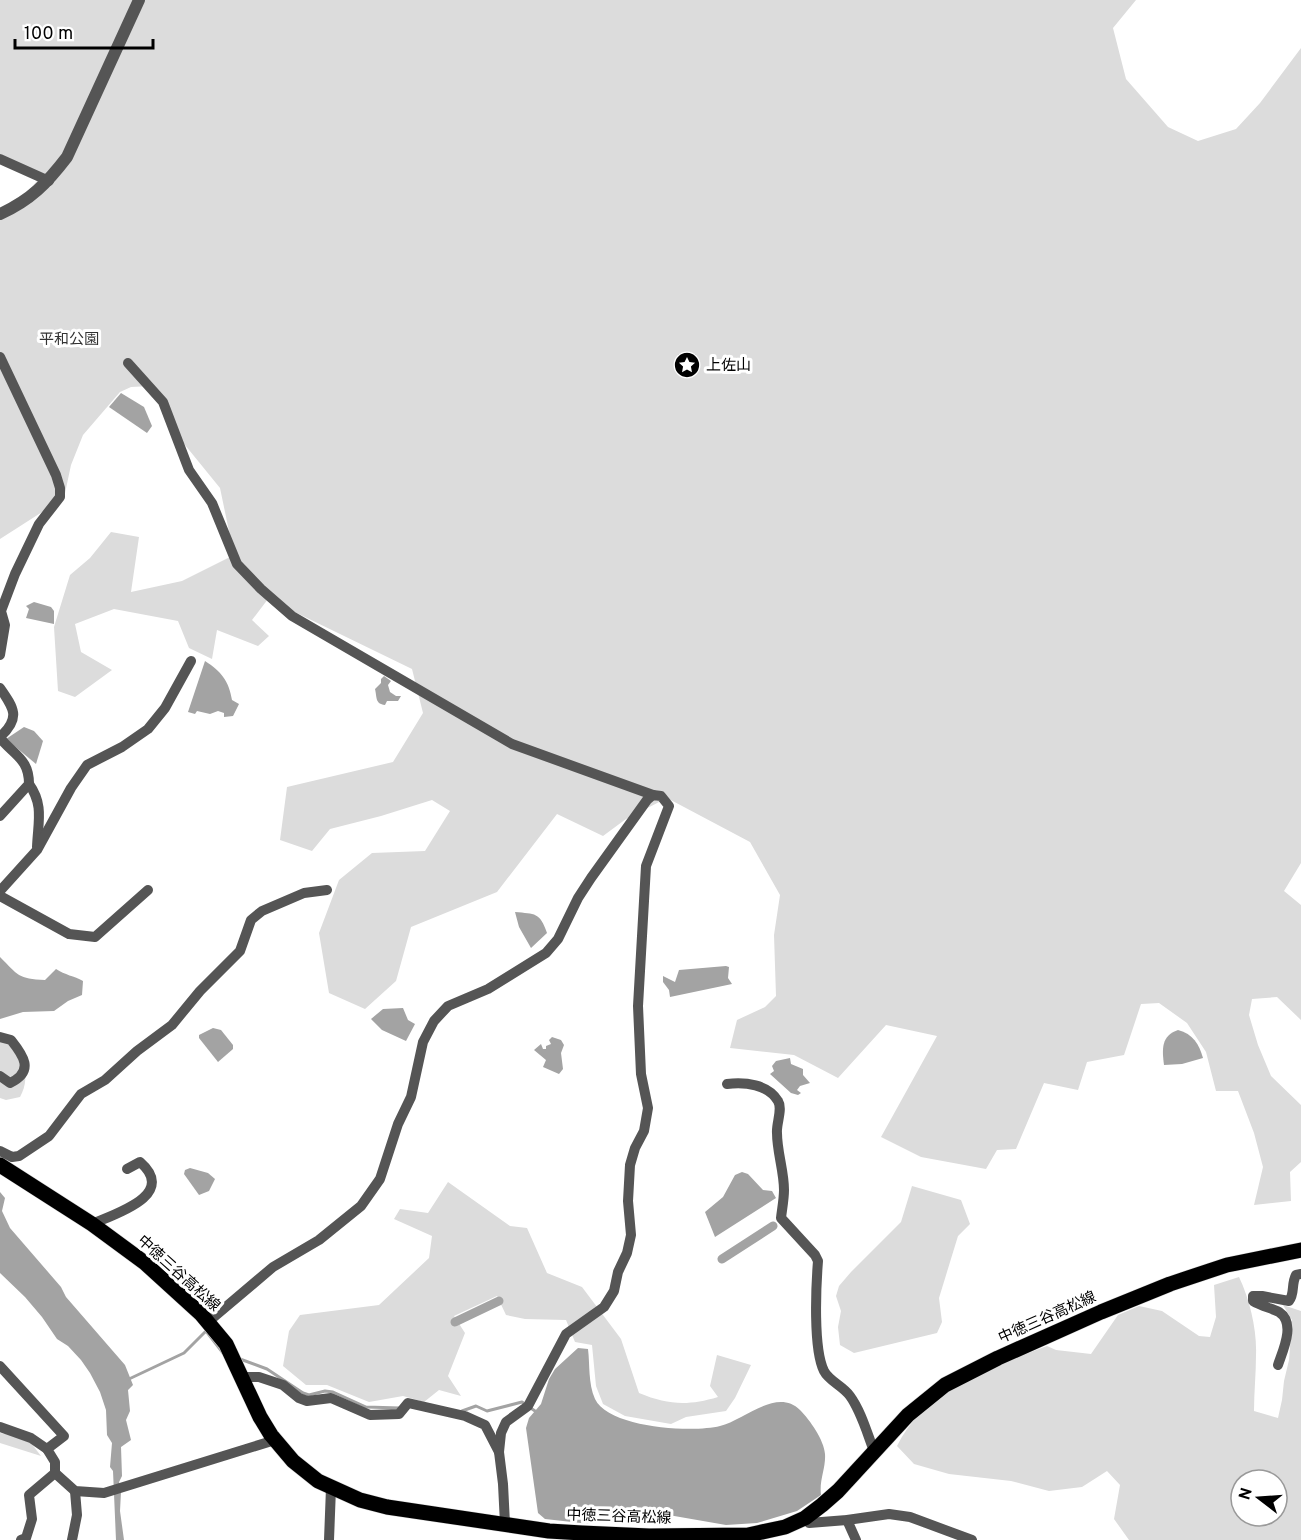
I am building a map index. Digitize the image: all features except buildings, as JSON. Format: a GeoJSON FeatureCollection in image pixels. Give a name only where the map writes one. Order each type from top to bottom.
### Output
{"type":"FeatureCollection","features":[{"type":"Feature","properties":{"kind":"main road","name":"中徳三谷高松線"},"geometry":{"type":"LineString","coordinates":[[0,1165],[92,1224],[145,1263],[208,1322],[226,1344],[260,1417],[275,1440],[293,1461],[330,1488],[360,1500],[387,1507],[582,1533],[710,1536],[765,1532],[785,1527],[805,1518],[838,1491],[908,1415],[945,1385],[998,1358],[1170,1284],[1227,1265],[1301,1250]]}},
{"type":"Feature","properties":{"kind":"street"},"geometry":{"type":"LineString","coordinates":[[0,214],[26,200],[48,181],[67,157],[139,0]]}},
{"type":"Feature","properties":{"kind":"street"},"geometry":{"type":"LineString","coordinates":[[0,159],[48,181]]}},
{"type":"Feature","properties":{"kind":"street"},"geometry":{"type":"LineString","coordinates":[[0,357],[56,475],[60,497],[39,524],[15,574],[1,611],[4,625],[0,655]]}},
{"type":"Feature","properties":{"kind":"street"},"geometry":{"type":"LineString","coordinates":[[128,363],[163,402],[189,470],[212,503],[237,564],[292,616],[512,744],[661,796],[669,806],[646,866],[638,1006],[641,1074],[648,1108],[644,1131],[635,1148],[630,1165],[628,1201],[631,1234],[627,1253],[618,1272],[614,1291],[604,1307],[566,1334],[528,1406],[506,1422],[501,1433],[499,1452],[504,1484],[505,1524]]}},
{"type":"Feature","properties":{"kind":"street"},"geometry":{"type":"LineString","coordinates":[[0,891],[37,850],[71,788],[87,765],[122,747],[148,729],[165,708],[191,661]]}},
{"type":"Feature","properties":{"kind":"street"},"geometry":{"type":"LineString","coordinates":[[0,688],[13,707],[14,717],[0,737],[27,765],[29,784],[37,795],[40,810],[37,850]]}},
{"type":"Feature","properties":{"kind":"street"},"geometry":{"type":"LineString","coordinates":[[0,816],[29,784]]}},
{"type":"Feature","properties":{"kind":"street"},"geometry":{"type":"LineString","coordinates":[[208,1322],[273,1267],[318,1240],[361,1206],[380,1179],[398,1124],[411,1097],[423,1042],[434,1022],[448,1006],[488,989],[546,953],[558,939],[578,898],[591,878],[647,800],[653,795]]}},
{"type":"Feature","properties":{"kind":"street"},"geometry":{"type":"LineString","coordinates":[[0,896],[69,934],[95,937],[148,890]]}},
{"type":"Feature","properties":{"kind":"street"},"geometry":{"type":"LineString","coordinates":[[0,1151],[12,1157],[19,1156],[49,1136],[81,1094],[105,1080],[137,1051],[172,1025],[200,991],[240,951],[251,920],[262,911],[304,893],[327,890]]}},
{"type":"Feature","properties":{"kind":"street"},"geometry":{"type":"LineString","coordinates":[[0,1036],[11,1040],[25,1062],[24,1069],[15,1081],[10,1083],[0,1076]]}},
{"type":"Feature","properties":{"kind":"street"},"geometry":{"type":"LineString","coordinates":[[727,1084],[740,1082],[759,1086],[771,1093],[779,1102],[777,1134],[784,1190],[781,1218],[818,1261],[817,1320],[820,1356],[824,1370],[829,1377],[844,1388],[852,1399],[874,1451]]}},
{"type":"Feature","properties":{"kind":"street"},"geometry":{"type":"LineString","coordinates":[[92,1224],[121,1212],[151,1192],[153,1182],[146,1167],[140,1162],[127,1169]]}},
{"type":"Feature","properties":{"kind":"street"},"geometry":{"type":"LineString","coordinates":[[1278,1365],[1288,1331],[1287,1323],[1278,1312],[1253,1301],[1253,1296],[1288,1301],[1293,1297],[1293,1281],[1296,1275],[1301,1274]]}},
{"type":"Feature","properties":{"kind":"street"},"geometry":{"type":"LineString","coordinates":[[0,1366],[64,1436],[47,1449]]}},
{"type":"Feature","properties":{"kind":"street"},"geometry":{"type":"LineString","coordinates":[[243,1377],[259,1377],[283,1385],[299,1398],[307,1401],[331,1398],[370,1415],[399,1414],[408,1403],[465,1416],[485,1425],[499,1452]]}},
{"type":"Feature","properties":{"kind":"street"},"geometry":{"type":"LineString","coordinates":[[0,1427],[31,1438],[47,1449],[55,1462],[55,1473],[75,1491],[104,1493],[275,1440]]}},
{"type":"Feature","properties":{"kind":"street"},"geometry":{"type":"LineString","coordinates":[[21,1540],[26,1538],[32,1519],[29,1495],[55,1473]]}},
{"type":"Feature","properties":{"kind":"street"},"geometry":{"type":"LineString","coordinates":[[329,1540],[330,1488]]}},
{"type":"Feature","properties":{"kind":"street"},"geometry":{"type":"LineString","coordinates":[[72,1540],[78,1515],[75,1491]]}},
{"type":"Feature","properties":{"kind":"street"},"geometry":{"type":"LineString","coordinates":[[805,1518],[809,1523],[889,1514],[910,1517],[972,1540]]}},
{"type":"Feature","properties":{"kind":"street"},"geometry":{"type":"LineString","coordinates":[[847,1520],[856,1540]]}},
{"type":"Feature","properties":{"kind":"green space","name":"平和公園"},"geometry":{"type":"Polygon","coordinates":[[[0,0],[1136,0],[1113,28],[1126,79],[1168,127],[1198,141],[1236,129],[1260,103],[1301,48],[1301,863],[1284,891],[1301,905],[1301,1020],[1277,997],[1252,999],[1249,1015],[1271,1076],[1301,1105],[1301,1162],[1290,1172],[1291,1201],[1254,1205],[1263,1167],[1254,1133],[1238,1091],[1216,1091],[1206,1052],[1187,1023],[1159,1003],[1141,1004],[1124,1055],[1087,1062],[1078,1090],[1044,1083],[1016,1149],[997,1150],[986,1169],[921,1157],[881,1137],[937,1036],[886,1025],[838,1078],[794,1055],[730,1048],[737,1020],[765,1007],[776,996],[774,935],[780,895],[750,842],[667,798],[626,819],[603,836],[557,814],[497,892],[411,927],[396,981],[365,1009],[329,993],[319,933],[339,880],[372,853],[425,851],[450,811],[432,800],[330,829],[312,851],[280,840],[287,787],[393,762],[423,713],[412,669],[268,599],[252,620],[269,636],[258,646],[217,630],[212,659],[189,648],[178,621],[114,609],[75,624],[81,652],[112,670],[75,697],[58,691],[54,627],[70,575],[90,558],[111,532],[139,537],[131,592],[182,581],[234,555],[220,488],[172,429],[151,386],[131,387],[120,392],[83,435],[71,465],[64,498],[0,539],[0,208],[24,195],[39,179],[0,162],[0,0]]]}},
{"type":"Feature","properties":{"kind":"green space"},"geometry":{"type":"Polygon","coordinates":[[[0,1038],[14,1050],[23,1064],[25,1080],[20,1097],[6,1100],[0,1098],[0,1038]]]}},
{"type":"Feature","properties":{"kind":"green space"},"geometry":{"type":"Polygon","coordinates":[[[448,1182],[510,1226],[527,1228],[547,1273],[582,1287],[621,1339],[639,1393],[659,1400],[678,1403],[707,1400],[718,1397],[710,1386],[717,1355],[751,1365],[726,1411],[686,1417],[671,1424],[625,1416],[603,1404],[596,1386],[592,1345],[575,1342],[566,1320],[525,1319],[506,1315],[497,1296],[454,1316],[465,1333],[448,1376],[461,1396],[439,1390],[424,1402],[403,1396],[369,1402],[327,1385],[306,1385],[283,1366],[289,1331],[300,1315],[379,1305],[429,1258],[432,1236],[394,1219],[400,1209],[428,1213],[448,1182]]]}},
{"type":"Feature","properties":{"kind":"green space"},"geometry":{"type":"Polygon","coordinates":[[[912,1186],[961,1200],[970,1224],[958,1236],[939,1298],[942,1322],[937,1333],[854,1353],[840,1345],[838,1327],[841,1311],[836,1296],[839,1286],[901,1222],[912,1186]]]}},
{"type":"Feature","properties":{"kind":"green space"},"geometry":{"type":"Polygon","coordinates":[[[1239,1277],[1254,1325],[1256,1362],[1254,1411],[1278,1418],[1289,1360],[1292,1320],[1283,1305],[1301,1311],[1301,1540],[1129,1540],[1114,1519],[1120,1485],[1107,1471],[1082,1487],[1049,1491],[1011,1481],[949,1474],[914,1464],[897,1446],[909,1426],[925,1408],[962,1382],[982,1371],[1047,1346],[1056,1350],[1091,1354],[1118,1315],[1139,1306],[1162,1311],[1199,1336],[1210,1337],[1216,1317],[1214,1285],[1239,1277]]]}},
{"type":"Feature","properties":{"kind":"green space"},"geometry":{"type":"Polygon","coordinates":[[[0,1433],[31,1443],[41,1456],[0,1443],[0,1433]]]}},
{"type":"Feature","properties":{"kind":"shaded area"},"geometry":{"type":"Polygon","coordinates":[[[121,393],[144,407],[152,426],[147,433],[109,407],[121,393]]]}},
{"type":"Feature","properties":{"kind":"shaded area"},"geometry":{"type":"Polygon","coordinates":[[[34,602],[51,607],[54,611],[54,624],[26,618],[29,609],[26,606],[34,602]]]}},
{"type":"Feature","properties":{"kind":"shaded area"},"geometry":{"type":"Polygon","coordinates":[[[205,661],[223,677],[229,687],[232,700],[239,704],[233,716],[224,717],[224,713],[218,711],[210,714],[197,711],[195,714],[188,712],[205,661]]]}},
{"type":"Feature","properties":{"kind":"shaded area"},"geometry":{"type":"Polygon","coordinates":[[[384,676],[391,681],[388,685],[390,692],[401,696],[398,701],[387,701],[385,705],[378,702],[375,689],[384,676]]]}},
{"type":"Feature","properties":{"kind":"shaded area"},"geometry":{"type":"Polygon","coordinates":[[[24,727],[34,731],[43,741],[36,764],[6,739],[24,727]]]}},
{"type":"Feature","properties":{"kind":"shaded area"},"geometry":{"type":"Polygon","coordinates":[[[515,912],[536,915],[542,921],[547,933],[531,948],[519,927],[515,912]]]}},
{"type":"Feature","properties":{"kind":"shaded area"},"geometry":{"type":"Polygon","coordinates":[[[0,957],[15,972],[29,979],[45,980],[56,969],[80,979],[83,981],[82,995],[54,1011],[23,1012],[0,1019],[0,957]]]}},
{"type":"Feature","properties":{"kind":"shaded area"},"geometry":{"type":"Polygon","coordinates":[[[729,967],[728,978],[732,984],[670,997],[669,990],[663,982],[663,976],[675,982],[679,970],[729,967]]]}},
{"type":"Feature","properties":{"kind":"shaded area"},"geometry":{"type":"Polygon","coordinates":[[[403,1008],[408,1020],[415,1024],[406,1041],[382,1030],[371,1019],[383,1009],[403,1008]]]}},
{"type":"Feature","properties":{"kind":"shaded area"},"geometry":{"type":"Polygon","coordinates":[[[213,1028],[221,1030],[233,1045],[233,1049],[218,1062],[199,1038],[199,1035],[213,1028]]]}},
{"type":"Feature","properties":{"kind":"shaded area"},"geometry":{"type":"Polygon","coordinates":[[[1178,1030],[1195,1040],[1203,1058],[1182,1064],[1164,1065],[1163,1048],[1166,1039],[1178,1030]]]}},
{"type":"Feature","properties":{"kind":"shaded area"},"geometry":{"type":"Polygon","coordinates":[[[552,1037],[561,1040],[564,1045],[561,1053],[563,1069],[559,1074],[543,1067],[546,1060],[534,1050],[541,1044],[543,1049],[546,1049],[546,1046],[551,1044],[549,1040],[552,1037]]]}},
{"type":"Feature","properties":{"kind":"shaded area"},"geometry":{"type":"Polygon","coordinates":[[[790,1058],[791,1064],[803,1069],[803,1075],[810,1083],[800,1086],[797,1090],[801,1093],[798,1095],[791,1093],[770,1074],[774,1071],[772,1066],[776,1061],[790,1058]]]}},
{"type":"Feature","properties":{"kind":"shaded area"},"geometry":{"type":"Polygon","coordinates":[[[190,1168],[208,1173],[215,1179],[209,1191],[199,1195],[184,1174],[185,1170],[190,1168]]]}},
{"type":"Feature","properties":{"kind":"shaded area"},"geometry":{"type":"Polygon","coordinates":[[[742,1172],[748,1174],[763,1190],[772,1191],[776,1198],[715,1237],[705,1212],[723,1197],[735,1175],[742,1172]]]}},
{"type":"Feature","properties":{"kind":"shaded area"},"geometry":{"type":"Polygon","coordinates":[[[0,1192],[5,1198],[2,1211],[10,1228],[125,1365],[133,1385],[128,1390],[130,1411],[126,1420],[131,1440],[121,1447],[122,1476],[119,1482],[124,1540],[116,1540],[113,1471],[110,1467],[112,1443],[107,1435],[106,1410],[100,1392],[81,1360],[68,1346],[57,1339],[25,1297],[0,1273],[0,1192]]]}},
{"type":"Feature","properties":{"kind":"shaded area"},"geometry":{"type":"Polygon","coordinates":[[[578,1348],[588,1349],[590,1380],[595,1399],[603,1409],[633,1422],[672,1428],[707,1428],[729,1423],[771,1403],[791,1404],[808,1419],[824,1448],[821,1495],[797,1511],[757,1523],[726,1525],[657,1513],[590,1524],[545,1519],[538,1513],[526,1428],[529,1418],[541,1404],[549,1379],[555,1369],[578,1348]]]}},
{"type":"Feature","properties":{"kind":"waterway"},"geometry":{"type":"LineString","coordinates":[[722,1259],[773,1226]]}},
{"type":"Feature","properties":{"kind":"waterway"},"geometry":{"type":"LineString","coordinates":[[455,1322],[499,1301]]}},
{"type":"Feature","properties":{"kind":"waterway"},"geometry":{"type":"LineString","coordinates":[[129,1379],[184,1353],[206,1331],[223,1353]]}},
{"type":"Feature","properties":{"kind":"waterway"},"geometry":{"type":"LineString","coordinates":[[240,1359],[267,1369],[309,1395],[325,1391],[333,1392],[366,1407],[400,1408]]}},
{"type":"Feature","properties":{"kind":"waterway"},"geometry":{"type":"LineString","coordinates":[[462,1411],[476,1406],[487,1411],[522,1402],[535,1411]]}},
{"type":"Feature","properties":{"kind":"place","name":"上佐山"},"geometry":{"type":"Point","coordinates":[687,365]}}]}
